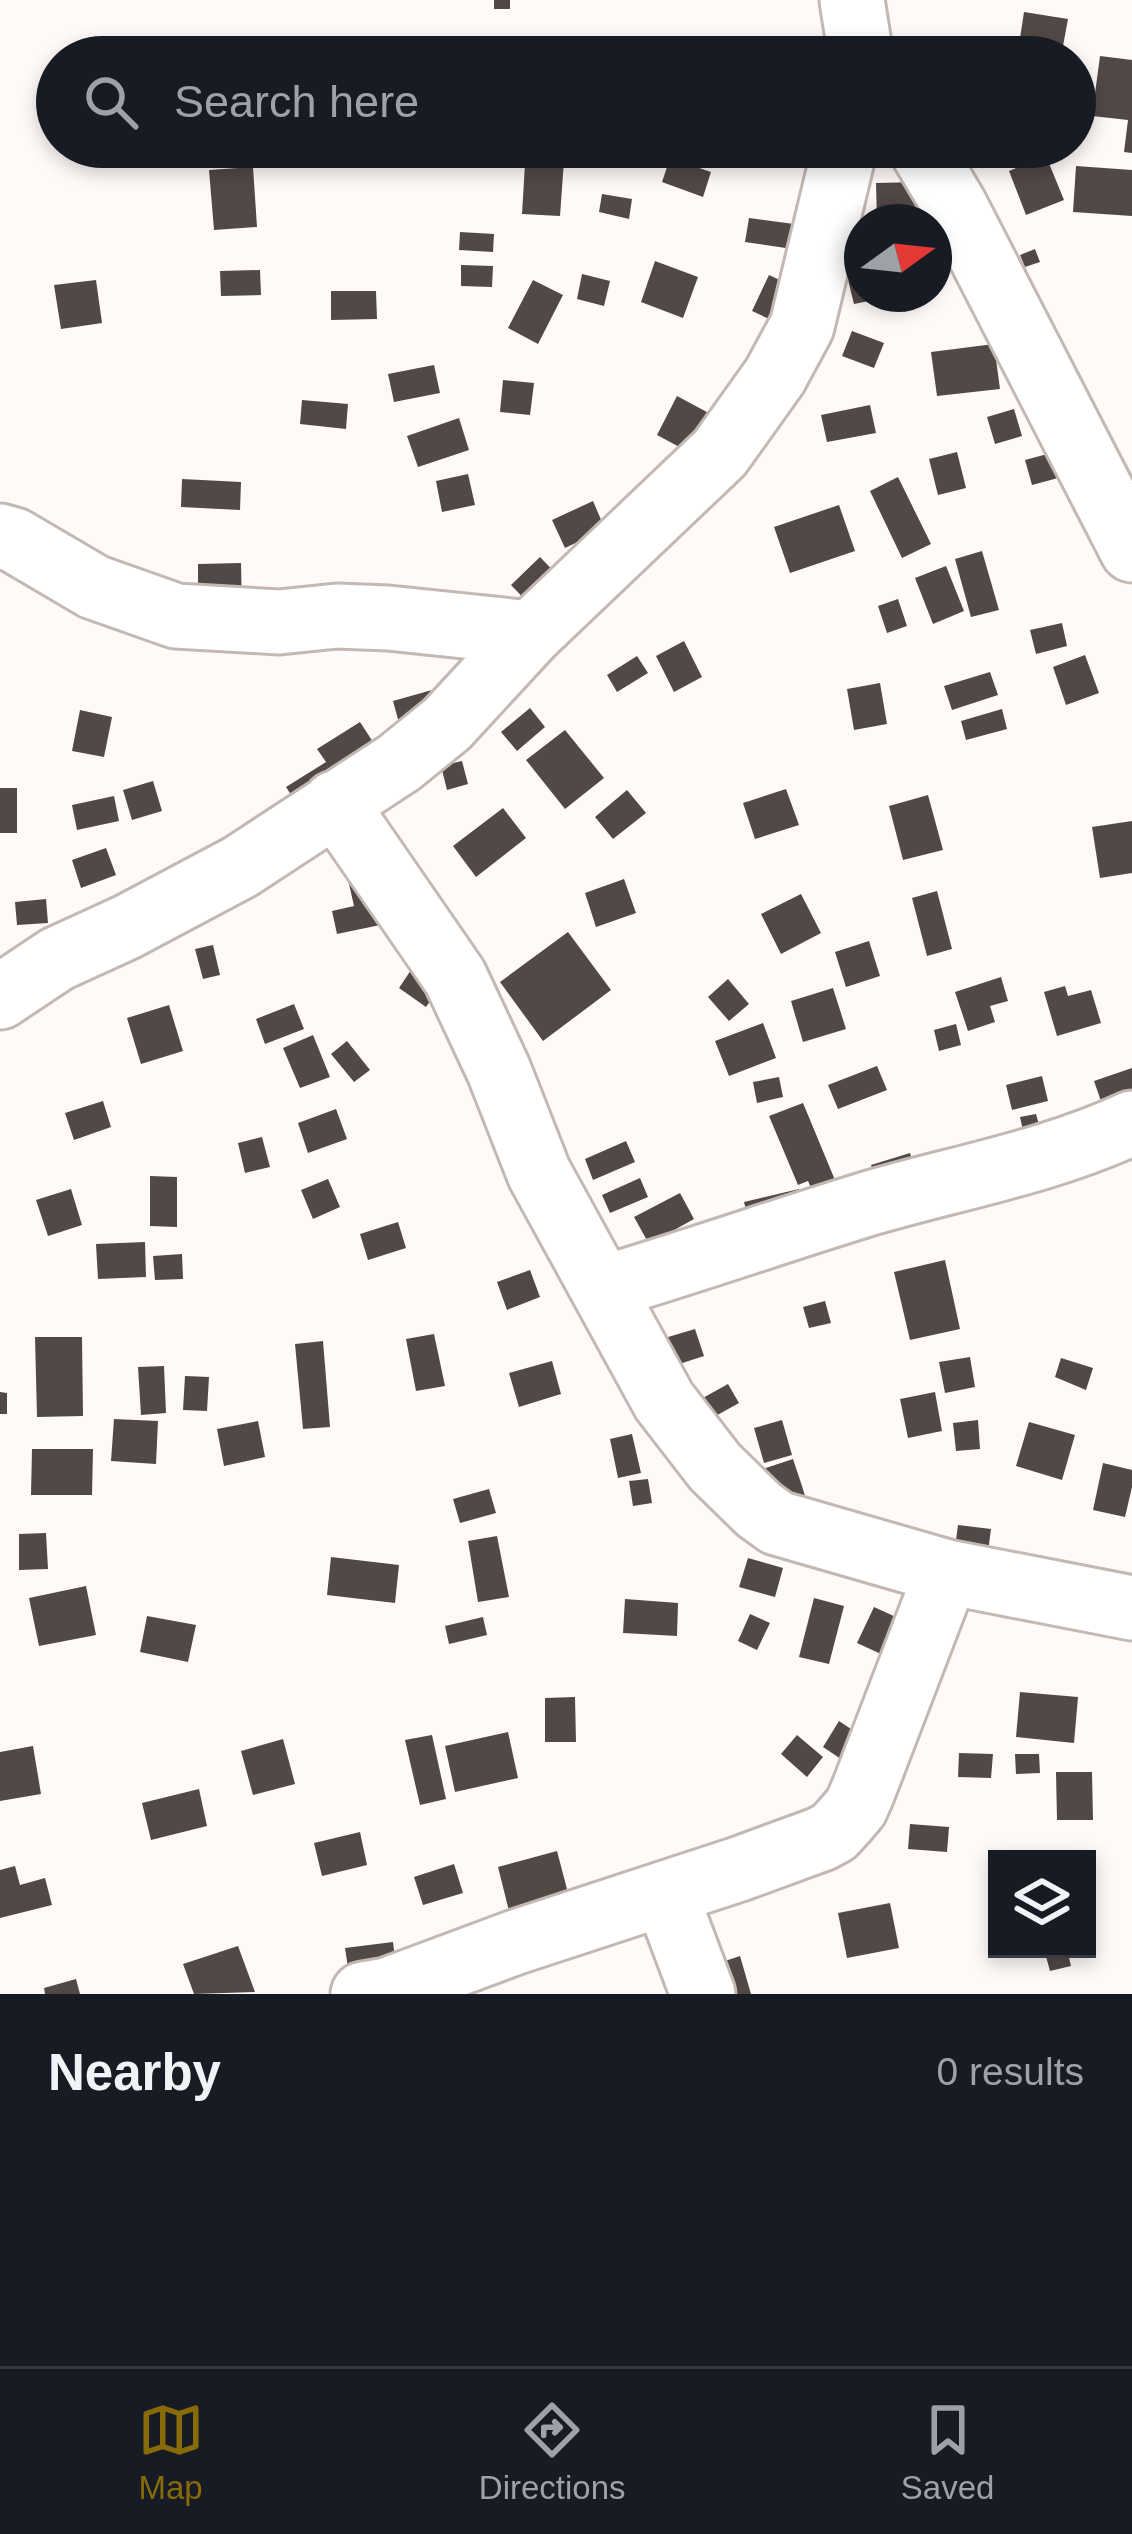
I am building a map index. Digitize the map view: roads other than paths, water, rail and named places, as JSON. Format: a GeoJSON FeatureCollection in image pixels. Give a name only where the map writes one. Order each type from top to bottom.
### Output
{"type":"FeatureCollection","features":[{"type":"Feature","properties":{"kind":"street"},"geometry":{"type":"LineString","coordinates":[[852,0],[858,36]]}},
{"type":"Feature","properties":{"kind":"street"},"geometry":{"type":"LineString","coordinates":[[0,997],[57,959],[240,867],[399,763],[447,724],[531,633],[720,453],[775,376],[802,326],[840,168]]}},
{"type":"Feature","properties":{"kind":"street"},"geometry":{"type":"LineString","coordinates":[[932,168],[1132,550]]}},
{"type":"Feature","properties":{"kind":"street"},"geometry":{"type":"LineString","coordinates":[[0,536],[94,587],[176,616],[279,622],[337,616],[388,618],[531,633]]}},
{"type":"Feature","properties":{"kind":"street"},"geometry":{"type":"LineString","coordinates":[[334,803],[455,977],[539,1173],[664,1401],[715,1467],[777,1523],[947,1572],[1132,1608]]}},
{"type":"Feature","properties":{"kind":"street"},"geometry":{"type":"LineString","coordinates":[[603,1288],[867,1204],[1012,1166],[1132,1123]]}},
{"type":"Feature","properties":{"kind":"street"},"geometry":{"type":"LineString","coordinates":[[363,1994],[387,1990],[834,1832],[856,1807],[947,1572]]}},
{"type":"Feature","properties":{"kind":"street"},"geometry":{"type":"LineString","coordinates":[[665,1893],[704,1994]]}}]}
